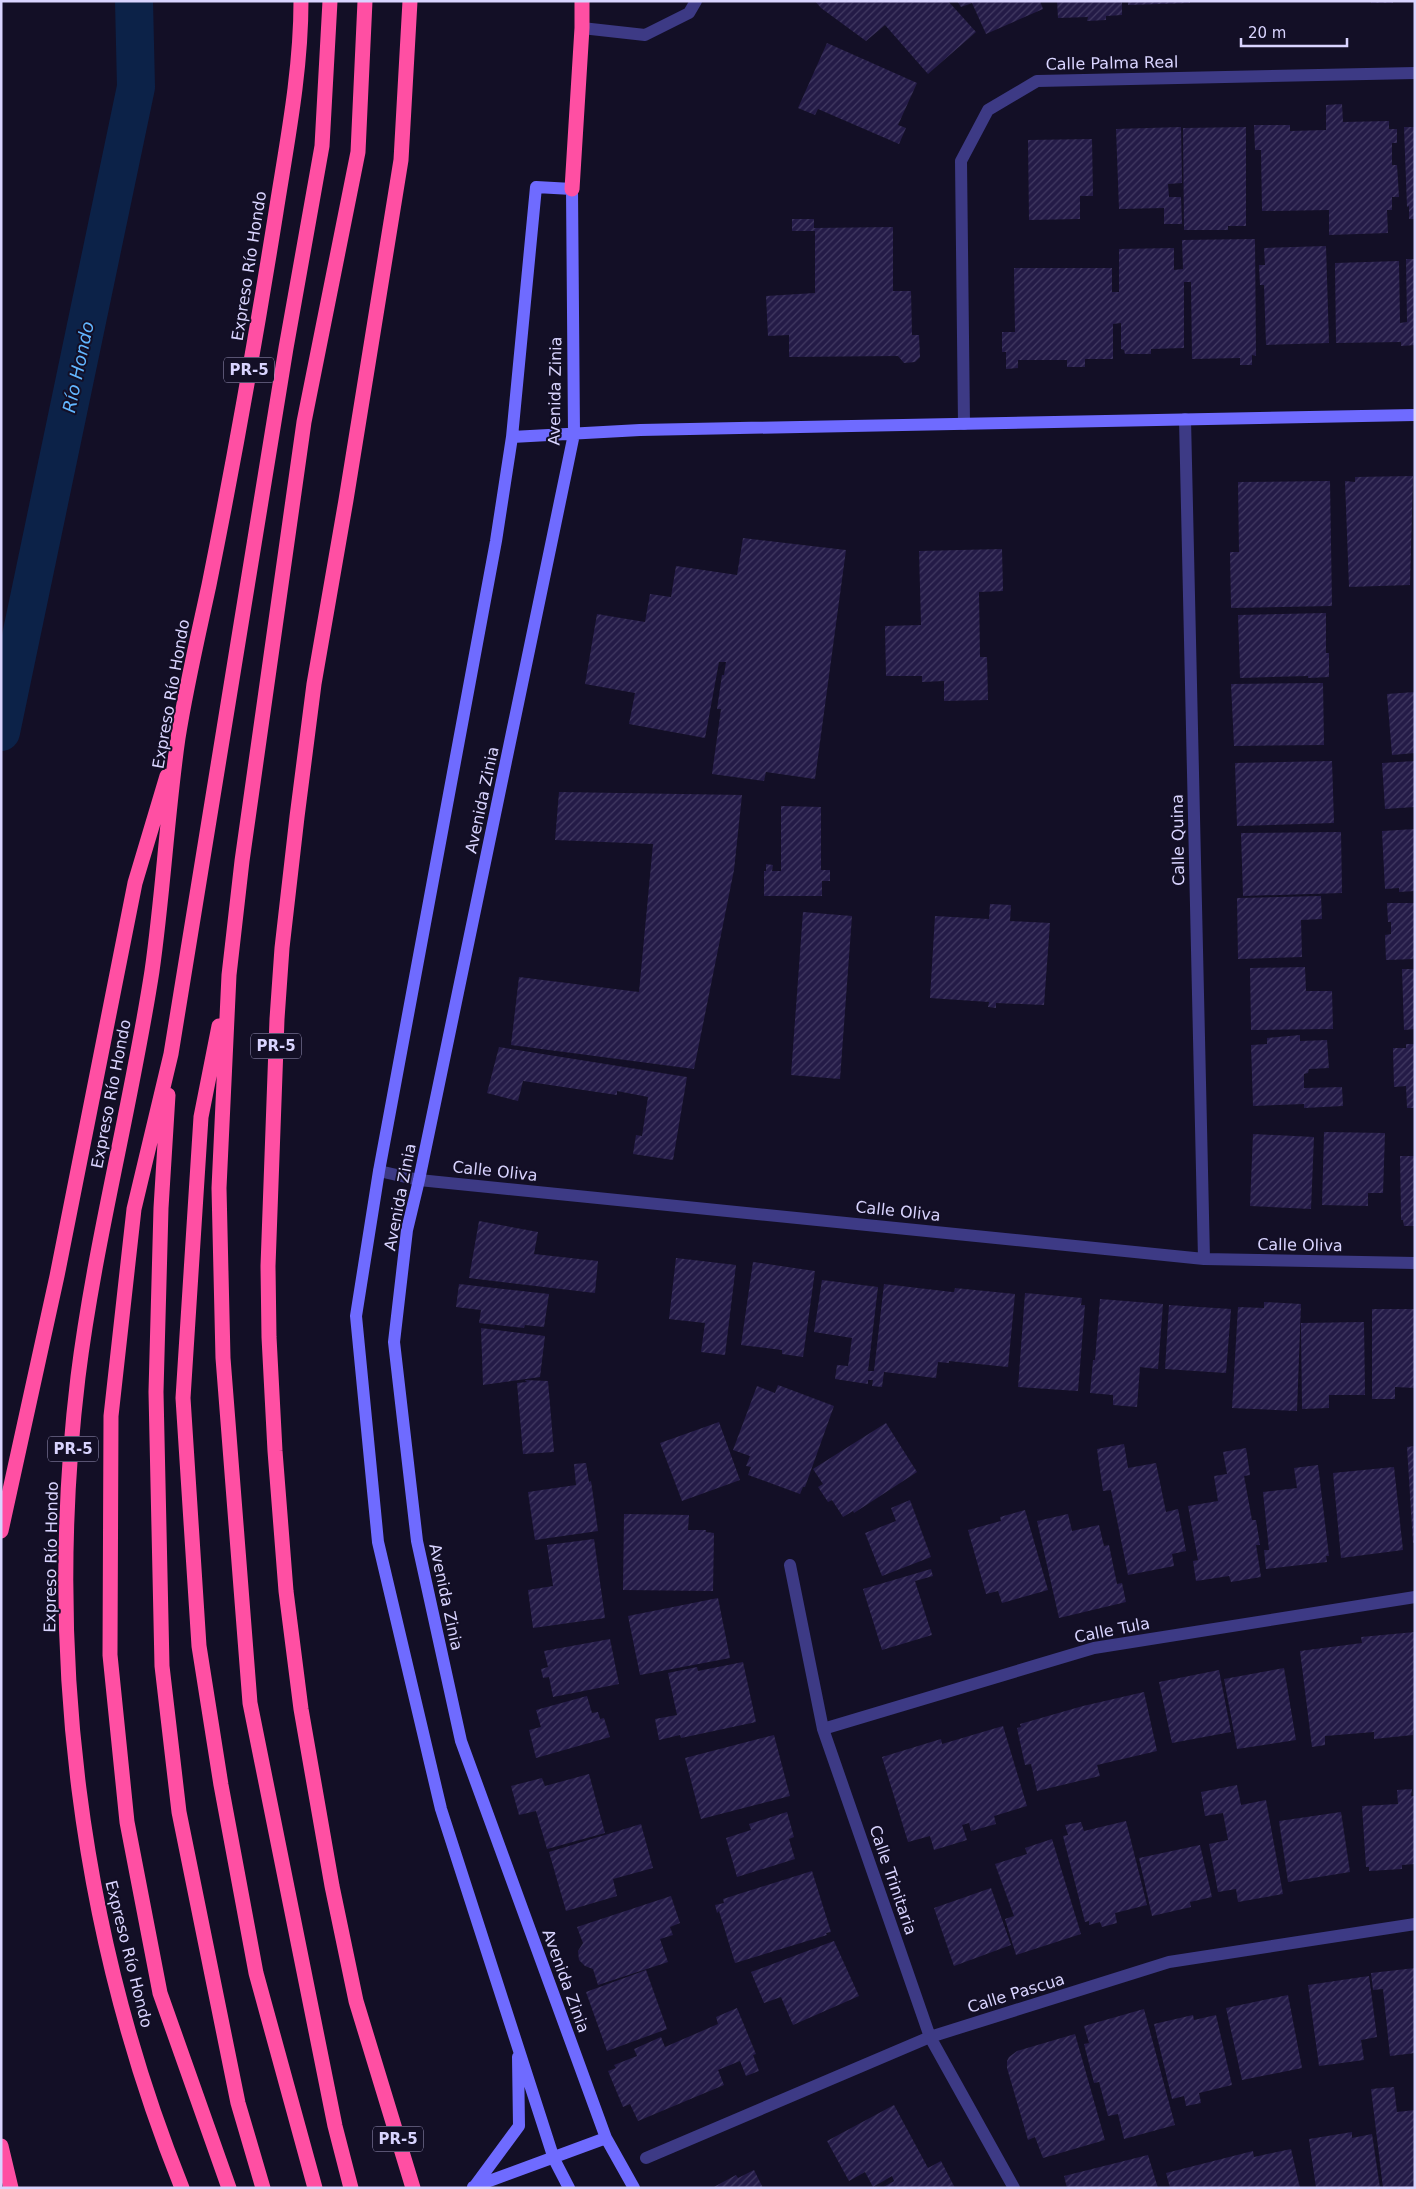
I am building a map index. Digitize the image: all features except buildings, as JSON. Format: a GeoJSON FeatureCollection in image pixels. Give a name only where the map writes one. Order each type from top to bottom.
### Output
{"type":"FeatureCollection","features":[{"type":"Feature","properties":{"kind":"highway","name":"Expreso Río Hondo"},"geometry":{"type":"LineString","coordinates":[[182,2188],[148,2096],[104,1937],[79,1795],[66,1622],[69,1491],[78,1380],[90,1300],[152,971],[178,736],[234,457],[267,268],[293,102],[301,1]]}},
{"type":"Feature","properties":{"kind":"highway"},"geometry":{"type":"LineString","coordinates":[[229,2188],[216,2157],[160,1993],[127,1822],[110,1655],[111,1416],[134,1209],[171,1054],[286,348],[322,146],[330,1]]}},
{"type":"Feature","properties":{"kind":"highway"},"geometry":{"type":"LineString","coordinates":[[351,2188],[335,2126],[250,1703],[223,1358],[219,1188],[229,975],[242,861],[304,422],[358,152],[365,1]]}},
{"type":"Feature","properties":{"kind":"highway","name":"PR-5"},"geometry":{"type":"LineString","coordinates":[[410,1],[400,160],[346,500],[314,684],[289,882],[277,1019],[268,1266],[269,1337],[275,1451],[286,1591],[300,1699],[332,1886],[356,2001],[413,2188]]}},
{"type":"Feature","properties":{"kind":"highway"},"geometry":{"type":"LineString","coordinates":[[572,189],[582,1]]}},
{"type":"Feature","properties":{"kind":"highway"},"geometry":{"type":"LineString","coordinates":[[1,1531],[59,1266],[135,883],[178,736]]}},
{"type":"Feature","properties":{"kind":"highway"},"geometry":{"type":"LineString","coordinates":[[229,975],[201,1117],[183,1398],[198,1636],[220,1785],[256,1973],[315,2188]]}},
{"type":"Feature","properties":{"kind":"highway"},"geometry":{"type":"LineString","coordinates":[[171,1054],[161,1208],[156,1392],[162,1666],[179,1812],[238,2103],[263,2188]]}},
{"type":"Feature","properties":{"kind":"highway"},"geometry":{"type":"LineString","coordinates":[[1,2146],[11,2188]]}},
{"type":"Feature","properties":{"kind":"street"},"geometry":{"type":"LineString","coordinates":[[582,28],[645,35],[689,13],[696,1]]}},
{"type":"Feature","properties":{"kind":"street","name":"Calle Palma Real"},"geometry":{"type":"LineString","coordinates":[[964,424],[961,161],[988,110],[1037,81],[1415,73]]}},
{"type":"Feature","properties":{"kind":"street","name":"Avenida Zinia"},"geometry":{"type":"LineString","coordinates":[[569,2188],[554,2159],[441,1809],[378,1542],[356,1316],[379,1171],[495,550],[512,437],[536,187],[572,189],[574,434],[407,1230],[394,1342],[417,1541],[461,1741],[606,2138],[634,2188]]}},
{"type":"Feature","properties":{"kind":"street"},"geometry":{"type":"LineString","coordinates":[[512,437],[650,430],[1415,415]]}},
{"type":"Feature","properties":{"kind":"street","name":"Calle Quina"},"geometry":{"type":"LineString","coordinates":[[1185,420],[1204,1259]]}},
{"type":"Feature","properties":{"kind":"street","name":"Calle Oliva"},"geometry":{"type":"LineString","coordinates":[[379,1171],[419,1180],[1204,1259],[1415,1263]]}},
{"type":"Feature","properties":{"kind":"street","name":"Calle Trinitaria"},"geometry":{"type":"LineString","coordinates":[[790,1565],[823,1729],[930,2037],[1014,2188]]}},
{"type":"Feature","properties":{"kind":"street","name":"Calle Tula"},"geometry":{"type":"LineString","coordinates":[[823,1729],[1094,1648],[1415,1597]]}},
{"type":"Feature","properties":{"kind":"street","name":"Calle Pascua"},"geometry":{"type":"LineString","coordinates":[[646,2158],[930,2037],[1169,1962],[1415,1924]]}},
{"type":"Feature","properties":{"kind":"street"},"geometry":{"type":"LineString","coordinates":[[473,2187],[519,2126],[518,2045]]}},
{"type":"Feature","properties":{"kind":"street"},"geometry":{"type":"LineString","coordinates":[[473,2187],[554,2159],[606,2138]]}},
{"type":"Feature","properties":{"kind":"waterway","name":"Río Hondo"},"geometry":{"type":"LineString","coordinates":[[1,732],[136,87],[134,1]]}}]}
